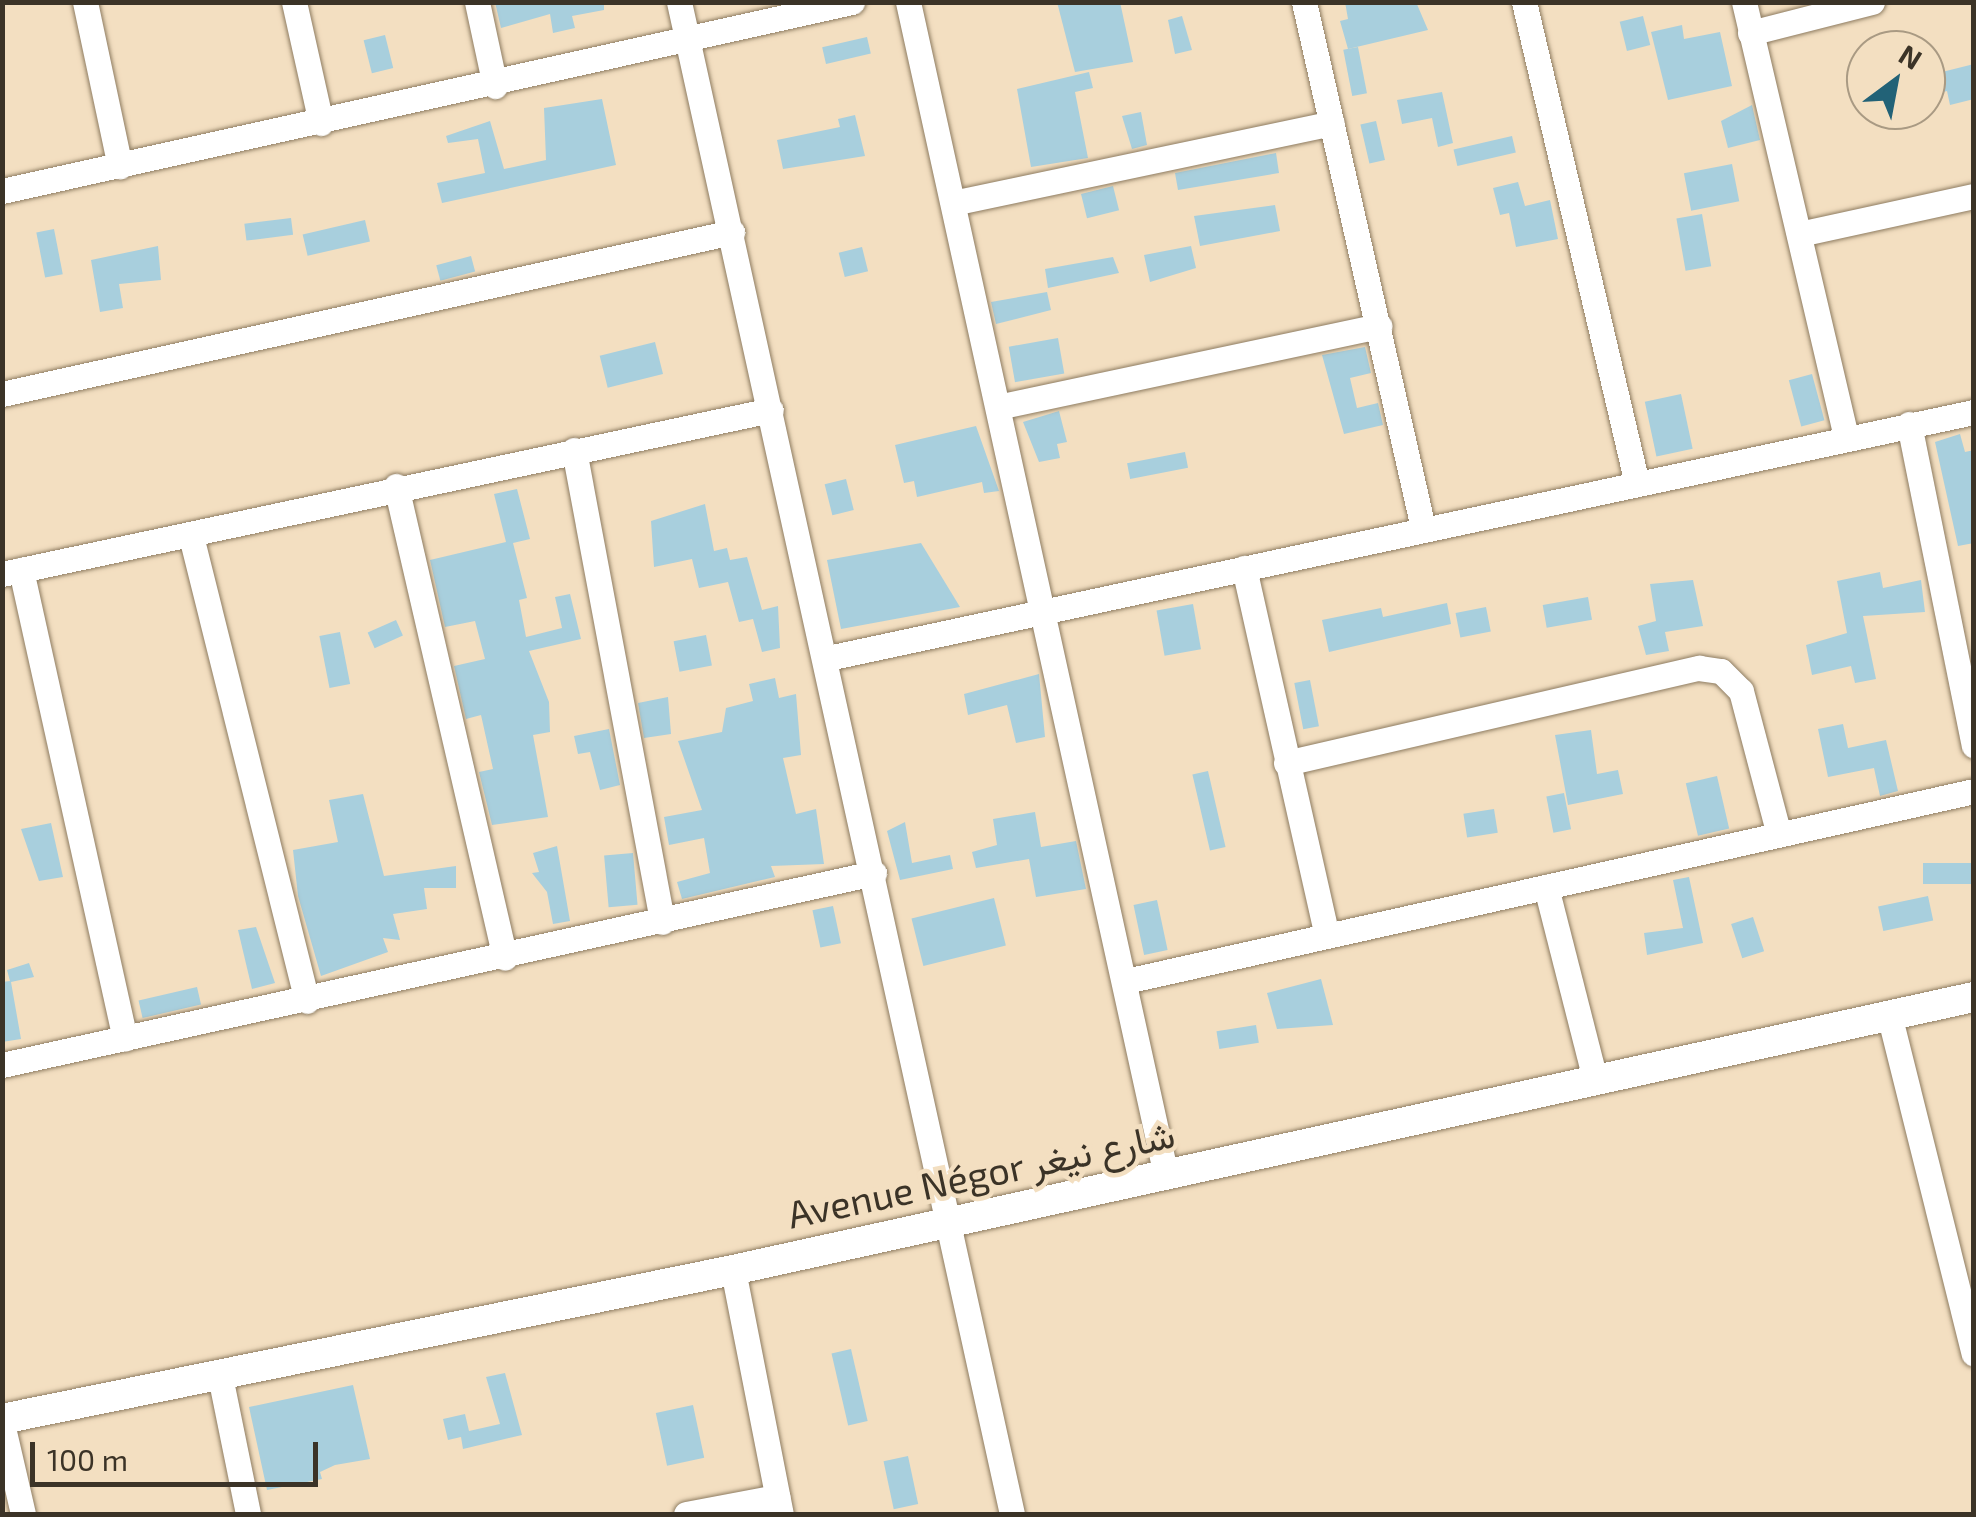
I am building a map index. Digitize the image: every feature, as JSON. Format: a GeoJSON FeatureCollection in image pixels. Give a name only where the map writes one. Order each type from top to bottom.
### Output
{"type":"FeatureCollection","features":[{"type":"Feature","properties":{"kind":"main road","name":"Avenue Négor شارع نيغر"},"geometry":{"type":"LineString","coordinates":[[2,1421],[734,1270],[1594,1076],[1974,997]]}},
{"type":"Feature","properties":{"kind":"street"},"geometry":{"type":"LineString","coordinates":[[85,2],[120,166]]}},
{"type":"Feature","properties":{"kind":"street"},"geometry":{"type":"LineString","coordinates":[[294,2],[321,123]]}},
{"type":"Feature","properties":{"kind":"street"},"geometry":{"type":"LineString","coordinates":[[477,2],[495,86]]}},
{"type":"Feature","properties":{"kind":"street"},"geometry":{"type":"LineString","coordinates":[[679,2],[828,658],[1012,1514]]}},
{"type":"Feature","properties":{"kind":"street"},"geometry":{"type":"LineString","coordinates":[[2,191],[495,86],[852,2]]}},
{"type":"Feature","properties":{"kind":"street"},"geometry":{"type":"LineString","coordinates":[[908,2],[1166,1175]]}},
{"type":"Feature","properties":{"kind":"street"},"geometry":{"type":"LineString","coordinates":[[1304,2],[1423,528]]}},
{"type":"Feature","properties":{"kind":"street"},"geometry":{"type":"LineString","coordinates":[[1524,2],[1636,480]]}},
{"type":"Feature","properties":{"kind":"street"},"geometry":{"type":"LineString","coordinates":[[1744,2],[1846,438]]}},
{"type":"Feature","properties":{"kind":"street"},"geometry":{"type":"LineString","coordinates":[[1750,33],[1872,2]]}},
{"type":"Feature","properties":{"kind":"street"},"geometry":{"type":"LineString","coordinates":[[953,203],[1332,122]]}},
{"type":"Feature","properties":{"kind":"street"},"geometry":{"type":"LineString","coordinates":[[1800,234],[1974,196]]}},
{"type":"Feature","properties":{"kind":"street"},"geometry":{"type":"LineString","coordinates":[[2,394],[732,232]]}},
{"type":"Feature","properties":{"kind":"street"},"geometry":{"type":"LineString","coordinates":[[998,407],[1378,326]]}},
{"type":"Feature","properties":{"kind":"street"},"geometry":{"type":"LineString","coordinates":[[125,1039],[12,572],[191,536],[396,486],[771,410]]}},
{"type":"Feature","properties":{"kind":"street"},"geometry":{"type":"LineString","coordinates":[[828,658],[1045,614],[1636,480],[1974,412]]}},
{"type":"Feature","properties":{"kind":"street"},"geometry":{"type":"LineString","coordinates":[[1909,424],[1974,745]]}},
{"type":"Feature","properties":{"kind":"street"},"geometry":{"type":"LineString","coordinates":[[574,450],[662,922]]}},
{"type":"Feature","properties":{"kind":"street"},"geometry":{"type":"LineString","coordinates":[[396,486],[505,958]]}},
{"type":"Feature","properties":{"kind":"street"},"geometry":{"type":"LineString","coordinates":[[191,536],[307,1001]]}},
{"type":"Feature","properties":{"kind":"street"},"geometry":{"type":"LineString","coordinates":[[1244,568],[1326,935]]}},
{"type":"Feature","properties":{"kind":"street"},"geometry":{"type":"LineString","coordinates":[[1947,618],[1974,612]]}},
{"type":"Feature","properties":{"kind":"street"},"geometry":{"type":"LineString","coordinates":[[1286,763],[1699,668],[1720,671],[1742,691],[1778,832]]}},
{"type":"Feature","properties":{"kind":"street"},"geometry":{"type":"LineString","coordinates":[[1126,981],[1974,791]]}},
{"type":"Feature","properties":{"kind":"street"},"geometry":{"type":"LineString","coordinates":[[2,1065],[505,958],[874,873]]}},
{"type":"Feature","properties":{"kind":"street"},"geometry":{"type":"LineString","coordinates":[[1546,886],[1594,1076]]}},
{"type":"Feature","properties":{"kind":"street"},"geometry":{"type":"LineString","coordinates":[[1889,1014],[1974,1354]]}},
{"type":"Feature","properties":{"kind":"street"},"geometry":{"type":"LineString","coordinates":[[686,1514],[779,1506],[734,1270]]}},
{"type":"Feature","properties":{"kind":"street"},"geometry":{"type":"LineString","coordinates":[[220,1376],[248,1514]]}},
{"type":"Feature","properties":{"kind":"street"},"geometry":{"type":"LineString","coordinates":[[2,1421],[23,1514]]}},
{"type":"Feature","properties":{"kind":"building"},"geometry":{"type":"Polygon","coordinates":[[[495,2],[604,2],[604,10],[572,16],[575,28],[553,33],[550,14],[501,28],[495,2]]]}},
{"type":"Feature","properties":{"kind":"building"},"geometry":{"type":"Polygon","coordinates":[[[1057,2],[1120,2],[1133,62],[1075,72],[1057,2]]]}},
{"type":"Feature","properties":{"kind":"building"},"geometry":{"type":"Polygon","coordinates":[[[1345,2],[1416,2],[1428,30],[1348,49],[1340,21],[1348,19],[1345,2]]]}},
{"type":"Feature","properties":{"kind":"building"},"geometry":{"type":"Polygon","coordinates":[[[1182,16],[1192,50],[1175,54],[1168,20],[1182,16]]]}},
{"type":"Feature","properties":{"kind":"building"},"geometry":{"type":"Polygon","coordinates":[[[1643,16],[1650,45],[1627,51],[1620,22],[1643,16]]]}},
{"type":"Feature","properties":{"kind":"building"},"geometry":{"type":"Polygon","coordinates":[[[1682,25],[1684,39],[1720,32],[1732,86],[1668,100],[1651,32],[1682,25]]]}},
{"type":"Feature","properties":{"kind":"building"},"geometry":{"type":"Polygon","coordinates":[[[385,35],[393,68],[372,73],[364,40],[385,35]]]}},
{"type":"Feature","properties":{"kind":"building"},"geometry":{"type":"Polygon","coordinates":[[[867,37],[871,54],[826,64],[822,47],[867,37]]]}},
{"type":"Feature","properties":{"kind":"building"},"geometry":{"type":"Polygon","coordinates":[[[1358,47],[1367,93],[1352,96],[1343,50],[1358,47]]]}},
{"type":"Feature","properties":{"kind":"building"},"geometry":{"type":"Polygon","coordinates":[[[1974,64],[1974,99],[1950,105],[1946,71],[1974,64]]]}},
{"type":"Feature","properties":{"kind":"building"},"geometry":{"type":"Polygon","coordinates":[[[1089,72],[1093,88],[1075,92],[1088,158],[1031,167],[1017,89],[1089,72]]]}},
{"type":"Feature","properties":{"kind":"building"},"geometry":{"type":"Polygon","coordinates":[[[1442,92],[1453,143],[1438,147],[1432,118],[1402,124],[1397,100],[1442,92]]]}},
{"type":"Feature","properties":{"kind":"building"},"geometry":{"type":"Polygon","coordinates":[[[602,99],[616,165],[442,203],[437,183],[485,173],[478,139],[448,143],[446,136],[490,121],[504,169],[546,160],[544,108],[602,99]]]}},
{"type":"Feature","properties":{"kind":"building"},"geometry":{"type":"Polygon","coordinates":[[[1752,105],[1760,140],[1728,148],[1721,121],[1752,105]]]}},
{"type":"Feature","properties":{"kind":"building"},"geometry":{"type":"Polygon","coordinates":[[[1141,112],[1147,145],[1132,149],[1122,116],[1141,112]]]}},
{"type":"Feature","properties":{"kind":"building"},"geometry":{"type":"Polygon","coordinates":[[[855,115],[865,156],[783,169],[777,140],[840,127],[838,119],[855,115]]]}},
{"type":"Feature","properties":{"kind":"building"},"geometry":{"type":"Polygon","coordinates":[[[1376,121],[1385,160],[1369,164],[1360,125],[1376,121]]]}},
{"type":"Feature","properties":{"kind":"building"},"geometry":{"type":"Polygon","coordinates":[[[1512,136],[1516,153],[1457,166],[1454,149],[1512,136]]]}},
{"type":"Feature","properties":{"kind":"building"},"geometry":{"type":"Polygon","coordinates":[[[1276,153],[1279,173],[1178,190],[1175,173],[1276,153]]]}},
{"type":"Feature","properties":{"kind":"building"},"geometry":{"type":"Polygon","coordinates":[[[1732,164],[1739,201],[1691,211],[1684,173],[1732,164]]]}},
{"type":"Feature","properties":{"kind":"building"},"geometry":{"type":"Polygon","coordinates":[[[1518,182],[1525,206],[1550,200],[1558,239],[1516,247],[1509,213],[1500,215],[1493,188],[1518,182]]]}},
{"type":"Feature","properties":{"kind":"building"},"geometry":{"type":"Polygon","coordinates":[[[1113,186],[1119,210],[1087,218],[1081,194],[1113,186]]]}},
{"type":"Feature","properties":{"kind":"building"},"geometry":{"type":"Polygon","coordinates":[[[1275,205],[1280,231],[1200,246],[1194,216],[1275,205]]]}},
{"type":"Feature","properties":{"kind":"building"},"geometry":{"type":"Polygon","coordinates":[[[1702,214],[1711,266],[1686,271],[1676,219],[1702,214]]]}},
{"type":"Feature","properties":{"kind":"building"},"geometry":{"type":"Polygon","coordinates":[[[291,218],[293,235],[246,241],[244,224],[291,218]]]}},
{"type":"Feature","properties":{"kind":"building"},"geometry":{"type":"Polygon","coordinates":[[[365,220],[370,241],[308,256],[303,234],[365,220]]]}},
{"type":"Feature","properties":{"kind":"building"},"geometry":{"type":"Polygon","coordinates":[[[54,229],[63,274],[45,278],[36,232],[54,229]]]}},
{"type":"Feature","properties":{"kind":"building"},"geometry":{"type":"Polygon","coordinates":[[[158,246],[161,280],[119,284],[123,308],[100,312],[91,260],[158,246]]]}},
{"type":"Feature","properties":{"kind":"building"},"geometry":{"type":"Polygon","coordinates":[[[1191,246],[1196,268],[1150,282],[1144,255],[1191,246]]]}},
{"type":"Feature","properties":{"kind":"building"},"geometry":{"type":"Polygon","coordinates":[[[862,247],[868,271],[845,277],[839,253],[862,247]]]}},
{"type":"Feature","properties":{"kind":"building"},"geometry":{"type":"Polygon","coordinates":[[[471,256],[475,271],[440,281],[436,265],[471,256]]]}},
{"type":"Feature","properties":{"kind":"building"},"geometry":{"type":"Polygon","coordinates":[[[1113,257],[1119,273],[1048,288],[1045,269],[1113,257]]]}},
{"type":"Feature","properties":{"kind":"building"},"geometry":{"type":"Polygon","coordinates":[[[1047,292],[1051,310],[996,324],[991,302],[1047,292]]]}},
{"type":"Feature","properties":{"kind":"building"},"geometry":{"type":"Polygon","coordinates":[[[1058,338],[1064,373],[1015,382],[1009,347],[1058,338]]]}},
{"type":"Feature","properties":{"kind":"building"},"geometry":{"type":"Polygon","coordinates":[[[655,342],[663,374],[608,388],[600,356],[655,342]]]}},
{"type":"Feature","properties":{"kind":"building"},"geometry":{"type":"Polygon","coordinates":[[[1365,347],[1371,373],[1350,378],[1357,408],[1378,403],[1383,425],[1344,434],[1322,355],[1365,347]]]}},
{"type":"Feature","properties":{"kind":"building"},"geometry":{"type":"Polygon","coordinates":[[[1812,374],[1824,420],[1801,427],[1789,380],[1812,374]]]}},
{"type":"Feature","properties":{"kind":"building"},"geometry":{"type":"Polygon","coordinates":[[[1681,394],[1693,449],[1656,456],[1645,402],[1681,394]]]}},
{"type":"Feature","properties":{"kind":"building"},"geometry":{"type":"Polygon","coordinates":[[[1059,411],[1067,442],[1057,444],[1060,458],[1039,462],[1023,422],[1059,411]]]}},
{"type":"Feature","properties":{"kind":"building"},"geometry":{"type":"Polygon","coordinates":[[[976,426],[999,491],[984,493],[982,482],[917,497],[914,481],[904,483],[895,445],[976,426]]]}},
{"type":"Feature","properties":{"kind":"building"},"geometry":{"type":"Polygon","coordinates":[[[1960,434],[1965,452],[1974,450],[1974,543],[1958,546],[1935,442],[1960,434]]]}},
{"type":"Feature","properties":{"kind":"building"},"geometry":{"type":"Polygon","coordinates":[[[1185,452],[1188,468],[1130,479],[1127,463],[1185,452]]]}},
{"type":"Feature","properties":{"kind":"building"},"geometry":{"type":"Polygon","coordinates":[[[846,479],[854,510],[832,515],[825,484],[846,479]]]}},
{"type":"Feature","properties":{"kind":"building"},"geometry":{"type":"Polygon","coordinates":[[[517,489],[530,539],[513,543],[527,598],[519,600],[526,637],[562,628],[555,597],[570,594],[581,639],[529,651],[549,702],[550,732],[533,735],[548,817],[492,825],[479,772],[493,769],[481,715],[466,719],[454,666],[485,659],[475,621],[445,627],[430,560],[506,542],[494,494],[517,489]]]}},
{"type":"Feature","properties":{"kind":"building"},"geometry":{"type":"Polygon","coordinates":[[[705,504],[714,551],[727,548],[730,560],[747,557],[762,610],[778,606],[780,648],[762,652],[753,619],[739,622],[728,582],[699,588],[692,559],[654,567],[651,521],[705,504]]]}},
{"type":"Feature","properties":{"kind":"building"},"geometry":{"type":"Polygon","coordinates":[[[921,543],[960,607],[841,629],[827,560],[921,543]]]}},
{"type":"Feature","properties":{"kind":"building"},"geometry":{"type":"Polygon","coordinates":[[[1880,572],[1883,588],[1921,580],[1925,612],[1863,616],[1876,679],[1855,683],[1851,666],[1812,675],[1806,645],[1847,633],[1837,581],[1880,572]]]}},
{"type":"Feature","properties":{"kind":"building"},"geometry":{"type":"Polygon","coordinates":[[[1693,580],[1703,626],[1665,632],[1669,651],[1646,655],[1638,626],[1656,621],[1650,584],[1693,580]]]}},
{"type":"Feature","properties":{"kind":"building"},"geometry":{"type":"Polygon","coordinates":[[[1588,597],[1592,620],[1547,628],[1543,605],[1588,597]]]}},
{"type":"Feature","properties":{"kind":"building"},"geometry":{"type":"Polygon","coordinates":[[[1447,603],[1451,624],[1329,652],[1322,620],[1381,608],[1383,617],[1447,603]]]}},
{"type":"Feature","properties":{"kind":"building"},"geometry":{"type":"Polygon","coordinates":[[[1193,604],[1201,649],[1165,656],[1157,610],[1193,604]]]}},
{"type":"Feature","properties":{"kind":"building"},"geometry":{"type":"Polygon","coordinates":[[[1486,607],[1491,632],[1460,637],[1456,613],[1486,607]]]}},
{"type":"Feature","properties":{"kind":"building"},"geometry":{"type":"Polygon","coordinates":[[[396,620],[403,636],[375,648],[368,633],[396,620]]]}},
{"type":"Feature","properties":{"kind":"building"},"geometry":{"type":"Polygon","coordinates":[[[340,632],[350,684],[329,688],[319,636],[340,632]]]}},
{"type":"Feature","properties":{"kind":"building"},"geometry":{"type":"Polygon","coordinates":[[[706,635],[712,665],[680,672],[674,641],[706,635]]]}},
{"type":"Feature","properties":{"kind":"building"},"geometry":{"type":"Polygon","coordinates":[[[1039,674],[1045,737],[1016,743],[1007,705],[968,715],[964,694],[1039,674]]]}},
{"type":"Feature","properties":{"kind":"building"},"geometry":{"type":"Polygon","coordinates":[[[775,678],[779,698],[796,694],[801,755],[783,758],[796,814],[816,809],[824,864],[771,866],[775,877],[682,899],[677,882],[710,873],[704,838],[669,845],[664,817],[702,810],[678,741],[722,732],[726,708],[753,701],[749,684],[775,678]]]}},
{"type":"Feature","properties":{"kind":"building"},"geometry":{"type":"Polygon","coordinates":[[[1310,680],[1319,726],[1303,729],[1294,683],[1310,680]]]}},
{"type":"Feature","properties":{"kind":"building"},"geometry":{"type":"Polygon","coordinates":[[[668,697],[671,734],[644,738],[638,703],[668,697]]]}},
{"type":"Feature","properties":{"kind":"building"},"geometry":{"type":"Polygon","coordinates":[[[1843,724],[1848,748],[1886,740],[1898,791],[1880,796],[1874,768],[1828,777],[1818,729],[1843,724]]]}},
{"type":"Feature","properties":{"kind":"building"},"geometry":{"type":"Polygon","coordinates":[[[609,729],[620,785],[600,790],[590,752],[578,754],[574,736],[609,729]]]}},
{"type":"Feature","properties":{"kind":"building"},"geometry":{"type":"Polygon","coordinates":[[[1591,730],[1597,774],[1618,770],[1623,794],[1568,805],[1555,735],[1591,730]]]}},
{"type":"Feature","properties":{"kind":"building"},"geometry":{"type":"Polygon","coordinates":[[[1208,771],[1226,847],[1210,851],[1192,775],[1208,771]]]}},
{"type":"Feature","properties":{"kind":"building"},"geometry":{"type":"Polygon","coordinates":[[[1717,776],[1729,829],[1698,836],[1686,783],[1717,776]]]}},
{"type":"Feature","properties":{"kind":"building"},"geometry":{"type":"Polygon","coordinates":[[[1564,793],[1571,829],[1553,833],[1546,796],[1564,793]]]}},
{"type":"Feature","properties":{"kind":"building"},"geometry":{"type":"Polygon","coordinates":[[[363,794],[384,876],[456,866],[456,888],[424,888],[427,909],[393,914],[400,940],[383,938],[388,952],[321,976],[298,896],[293,850],[338,842],[329,800],[363,794]]]}},
{"type":"Feature","properties":{"kind":"building"},"geometry":{"type":"Polygon","coordinates":[[[1494,809],[1498,833],[1467,838],[1463,814],[1494,809]]]}},
{"type":"Feature","properties":{"kind":"building"},"geometry":{"type":"Polygon","coordinates":[[[1035,812],[1041,847],[1076,841],[1086,889],[1036,897],[1029,859],[976,868],[972,852],[997,845],[993,819],[1035,812]]]}},
{"type":"Feature","properties":{"kind":"building"},"geometry":{"type":"Polygon","coordinates":[[[905,822],[912,863],[950,855],[953,869],[900,880],[887,831],[905,822]]]}},
{"type":"Feature","properties":{"kind":"building"},"geometry":{"type":"Polygon","coordinates":[[[51,823],[63,877],[39,881],[21,829],[51,823]]]}},
{"type":"Feature","properties":{"kind":"building"},"geometry":{"type":"Polygon","coordinates":[[[557,846],[570,921],[553,924],[547,892],[532,873],[539,872],[533,853],[557,846]]]}},
{"type":"Feature","properties":{"kind":"building"},"geometry":{"type":"Polygon","coordinates":[[[633,853],[638,905],[609,907],[604,856],[633,853]]]}},
{"type":"Feature","properties":{"kind":"building"},"geometry":{"type":"Polygon","coordinates":[[[1923,863],[1974,863],[1974,884],[1923,884],[1923,863]]]}},
{"type":"Feature","properties":{"kind":"building"},"geometry":{"type":"Polygon","coordinates":[[[1689,877],[1703,943],[1647,955],[1644,933],[1683,928],[1673,880],[1689,877]]]}},
{"type":"Feature","properties":{"kind":"building"},"geometry":{"type":"Polygon","coordinates":[[[1928,896],[1933,920],[1883,931],[1878,907],[1928,896]]]}},
{"type":"Feature","properties":{"kind":"building"},"geometry":{"type":"Polygon","coordinates":[[[994,898],[1006,946],[923,966],[912,919],[994,898]]]}},
{"type":"Feature","properties":{"kind":"building"},"geometry":{"type":"Polygon","coordinates":[[[1157,900],[1168,950],[1144,955],[1134,905],[1157,900]]]}},
{"type":"Feature","properties":{"kind":"building"},"geometry":{"type":"Polygon","coordinates":[[[833,906],[841,943],[820,948],[812,910],[833,906]]]}},
{"type":"Feature","properties":{"kind":"building"},"geometry":{"type":"Polygon","coordinates":[[[1753,917],[1764,951],[1742,958],[1731,924],[1753,917]]]}},
{"type":"Feature","properties":{"kind":"building"},"geometry":{"type":"Polygon","coordinates":[[[256,927],[275,983],[252,989],[238,930],[256,927]]]}},
{"type":"Feature","properties":{"kind":"building"},"geometry":{"type":"Polygon","coordinates":[[[29,963],[34,977],[11,982],[21,1039],[2,1042],[2,982],[10,981],[7,970],[29,963]]]}},
{"type":"Feature","properties":{"kind":"building"},"geometry":{"type":"Polygon","coordinates":[[[1321,979],[1333,1025],[1277,1029],[1267,993],[1321,979]]]}},
{"type":"Feature","properties":{"kind":"building"},"geometry":{"type":"Polygon","coordinates":[[[197,987],[201,1005],[143,1018],[139,1000],[197,987]]]}},
{"type":"Feature","properties":{"kind":"building"},"geometry":{"type":"Polygon","coordinates":[[[1256,1025],[1259,1043],[1219,1049],[1216,1031],[1256,1025]]]}},
{"type":"Feature","properties":{"kind":"building"},"geometry":{"type":"Polygon","coordinates":[[[851,1349],[868,1421],[848,1426],[832,1353],[851,1349]]]}},
{"type":"Feature","properties":{"kind":"building"},"geometry":{"type":"Polygon","coordinates":[[[505,1373],[522,1435],[463,1449],[461,1437],[448,1440],[443,1419],[465,1414],[469,1431],[500,1424],[486,1377],[505,1373]]]}},
{"type":"Feature","properties":{"kind":"building"},"geometry":{"type":"Polygon","coordinates":[[[353,1385],[370,1459],[335,1465],[320,1472],[322,1479],[267,1490],[249,1407],[353,1385]]]}},
{"type":"Feature","properties":{"kind":"building"},"geometry":{"type":"Polygon","coordinates":[[[693,1405],[704,1458],[667,1466],[656,1413],[693,1405]]]}},
{"type":"Feature","properties":{"kind":"building"},"geometry":{"type":"Polygon","coordinates":[[[908,1456],[918,1504],[894,1509],[884,1461],[908,1456]]]}}]}
